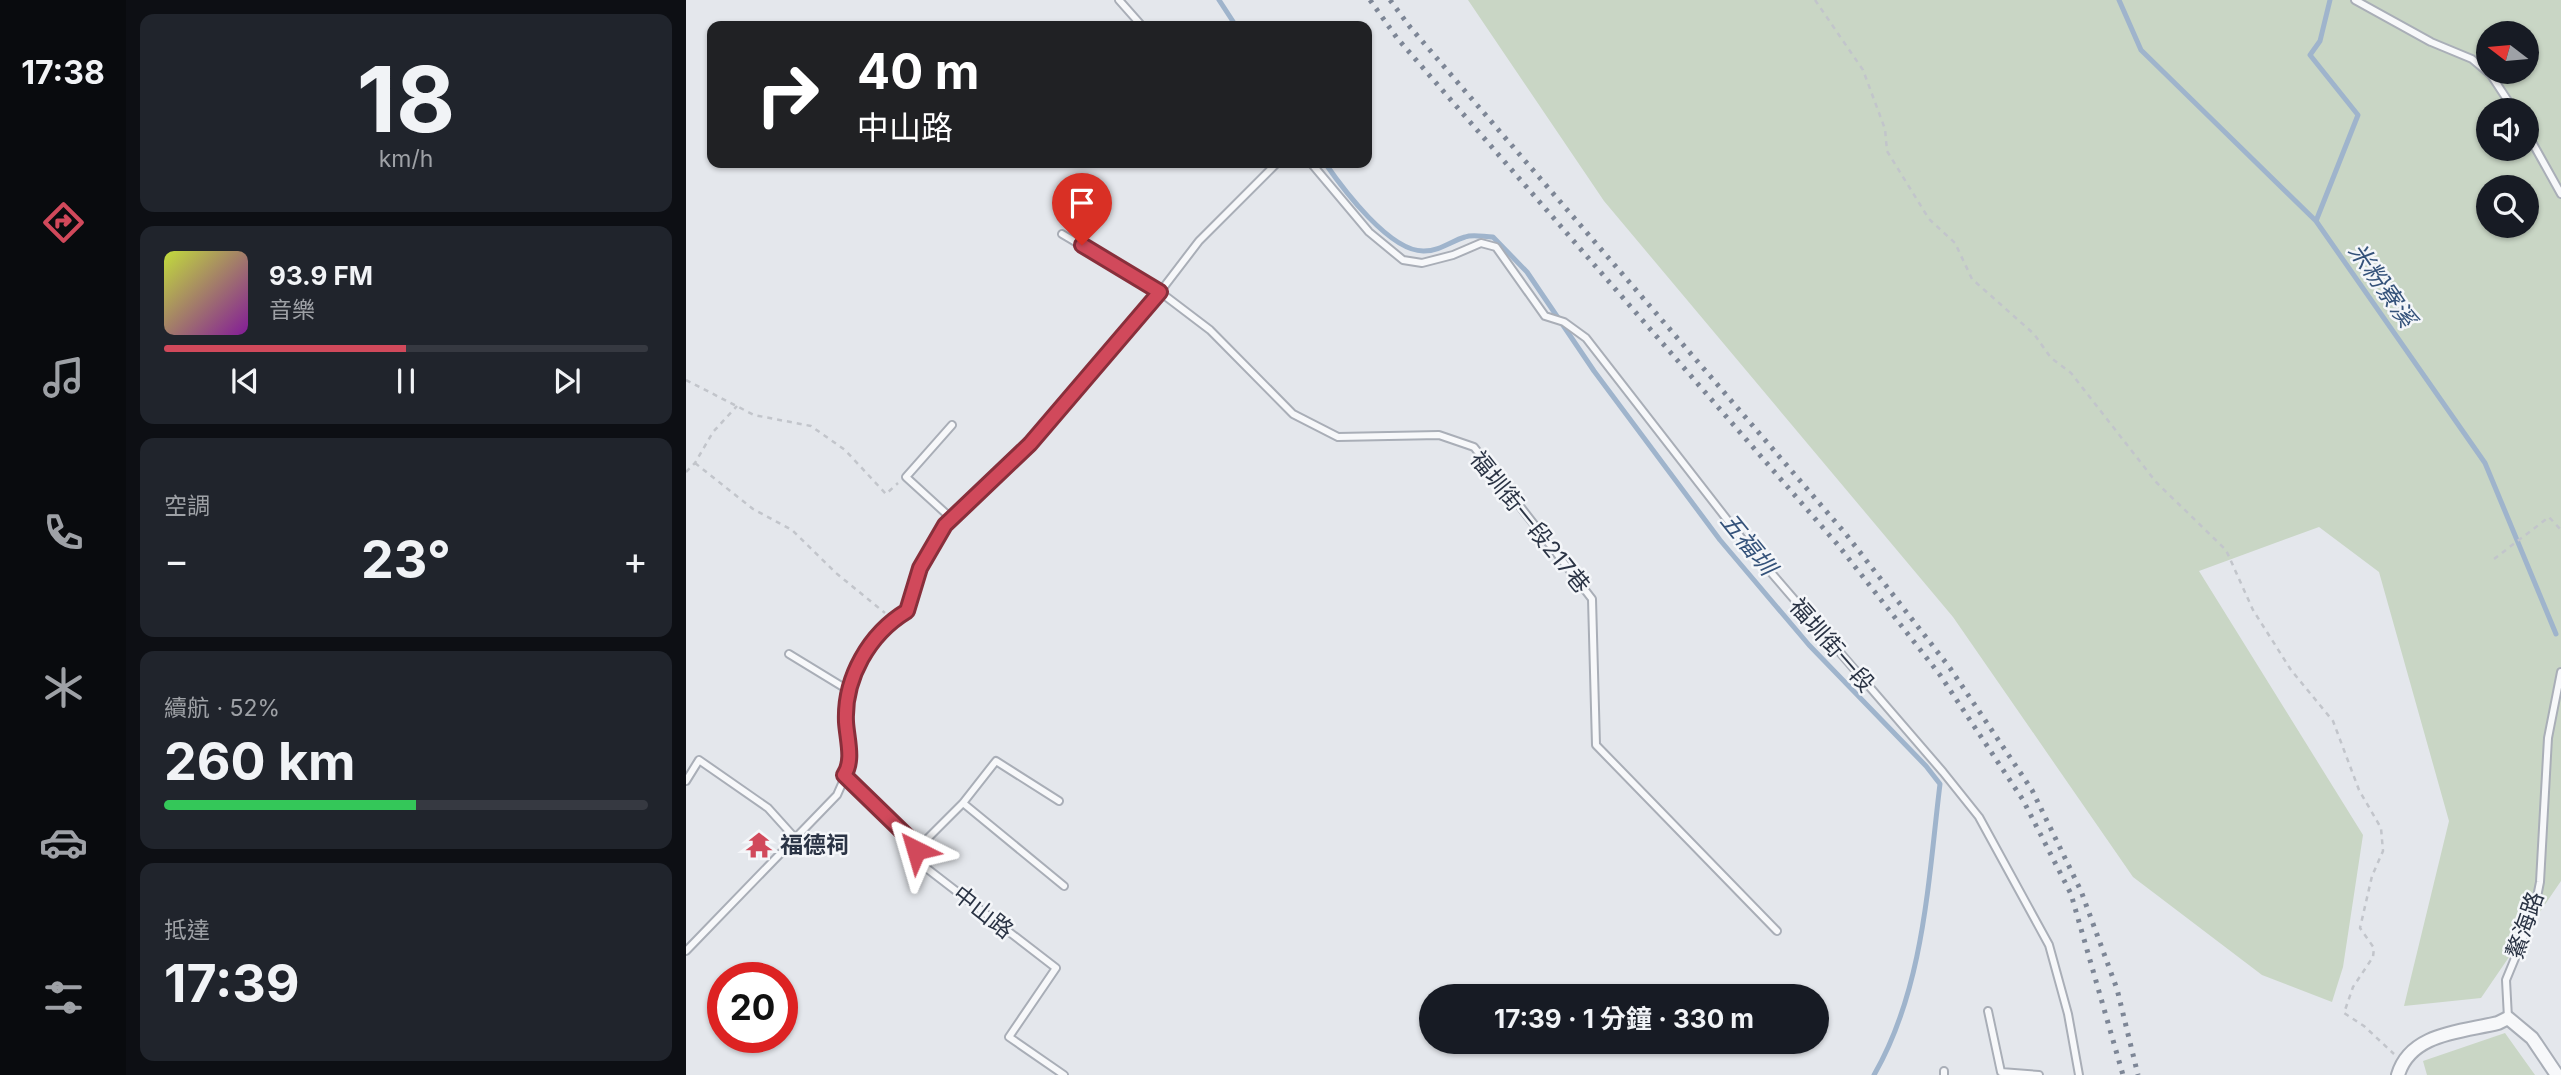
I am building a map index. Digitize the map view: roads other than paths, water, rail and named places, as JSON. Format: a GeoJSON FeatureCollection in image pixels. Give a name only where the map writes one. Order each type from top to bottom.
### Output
{"type":"FeatureCollection","features":[{"type":"Feature","properties":{"kind":"street"},"geometry":{"type":"LineString","coordinates":[[2398,1075],[2402,1061],[2426,1040],[2498,1023],[2508,1018],[2532,1038],[2557,1075]]}},
{"type":"Feature","properties":{"kind":"lane"},"geometry":{"type":"LineString","coordinates":[[1119,0],[1138,21]]}},
{"type":"Feature","properties":{"kind":"lane"},"geometry":{"type":"LineString","coordinates":[[2355,0],[2431,42],[2472,59],[2491,75],[2506,98]]}},
{"type":"Feature","properties":{"kind":"lane"},"geometry":{"type":"LineString","coordinates":[[2539,155],[2561,194]]}},
{"type":"Feature","properties":{"kind":"lane"},"geometry":{"type":"LineString","coordinates":[[686,951],[837,795],[849,768],[846,718],[848,690],[856,665],[893,619],[907,611],[920,568],[945,525],[1030,444],[1160,292],[1199,241],[1272,168]]}},
{"type":"Feature","properties":{"kind":"lane","name":"福圳街一段"},"geometry":{"type":"LineString","coordinates":[[1315,168],[1369,232],[1403,260],[1422,263],[1481,243],[1496,247],[1545,316],[1564,321],[1586,338],[1743,540],[1979,817],[2049,945],[2068,1014],[2079,1075]]}},
{"type":"Feature","properties":{"kind":"lane","name":"福圳街一段217巷"},"geometry":{"type":"LineString","coordinates":[[1062,234],[1160,292],[1210,330],[1293,414],[1338,437],[1439,435],[1474,447],[1592,599],[1596,745],[1777,931]]}},
{"type":"Feature","properties":{"kind":"lane"},"geometry":{"type":"LineString","coordinates":[[952,425],[906,477],[952,519]]}},
{"type":"Feature","properties":{"kind":"lane"},"geometry":{"type":"LineString","coordinates":[[789,654],[848,690]]}},
{"type":"Feature","properties":{"kind":"lane","name":"鰲海路"},"geometry":{"type":"LineString","coordinates":[[2508,1018],[2506,980],[2534,912],[2540,882],[2549,738],[2561,672]]}},
{"type":"Feature","properties":{"kind":"lane"},"geometry":{"type":"LineString","coordinates":[[686,781],[699,760],[768,808],[794,838]]}},
{"type":"Feature","properties":{"kind":"lane"},"geometry":{"type":"LineString","coordinates":[[916,850],[964,803],[996,761],[1059,801]]}},
{"type":"Feature","properties":{"kind":"lane","name":"中山路"},"geometry":{"type":"LineString","coordinates":[[844,775],[912,841],[925,867],[1056,968],[1009,1037],[1064,1075]]}},
{"type":"Feature","properties":{"kind":"lane"},"geometry":{"type":"LineString","coordinates":[[964,803],[1064,886]]}},
{"type":"Feature","properties":{"kind":"lane"},"geometry":{"type":"LineString","coordinates":[[1989,1011],[2001,1072],[2039,1075]]}},
{"type":"Feature","properties":{"kind":"waterway","name":"五福圳"},"geometry":{"type":"LineString","coordinates":[[1219,0],[1233,21]]}},
{"type":"Feature","properties":{"kind":"waterway","name":"米粉寮溪"},"geometry":{"type":"LineString","coordinates":[[2119,0],[2141,50],[2316,221],[2485,463],[2556,634]]}},
{"type":"Feature","properties":{"kind":"waterway"},"geometry":{"type":"LineString","coordinates":[[2316,221],[2358,115],[2310,55],[2320,41],[2330,0]]}},
{"type":"Feature","properties":{"kind":"waterway","name":"五福圳"},"geometry":{"type":"LineString","coordinates":[[1329,168],[1368,217],[1411,249],[1430,251],[1468,236],[1493,237],[1527,272],[1594,371],[1720,540],[1809,645],[1926,766],[1940,784],[1927,896],[1914,971],[1891,1042],[1874,1075]]}},
{"type":"Feature","properties":{"kind":"railway"},"geometry":{"type":"LineString","coordinates":[[1370,0],[1397,38],[1838,545],[1940,675],[2023,800],[2071,894],[2123,1075]]}},
{"type":"Feature","properties":{"kind":"railway"},"geometry":{"type":"LineString","coordinates":[[1390,0],[1410,27],[1845,533],[1950,668],[2032,790],[2081,891],[2117,989],[2138,1075]]}},
{"type":"Feature","properties":{"kind":"place","name":"福德祠"},"geometry":{"type":"Point","coordinates":[759,845]}}]}
